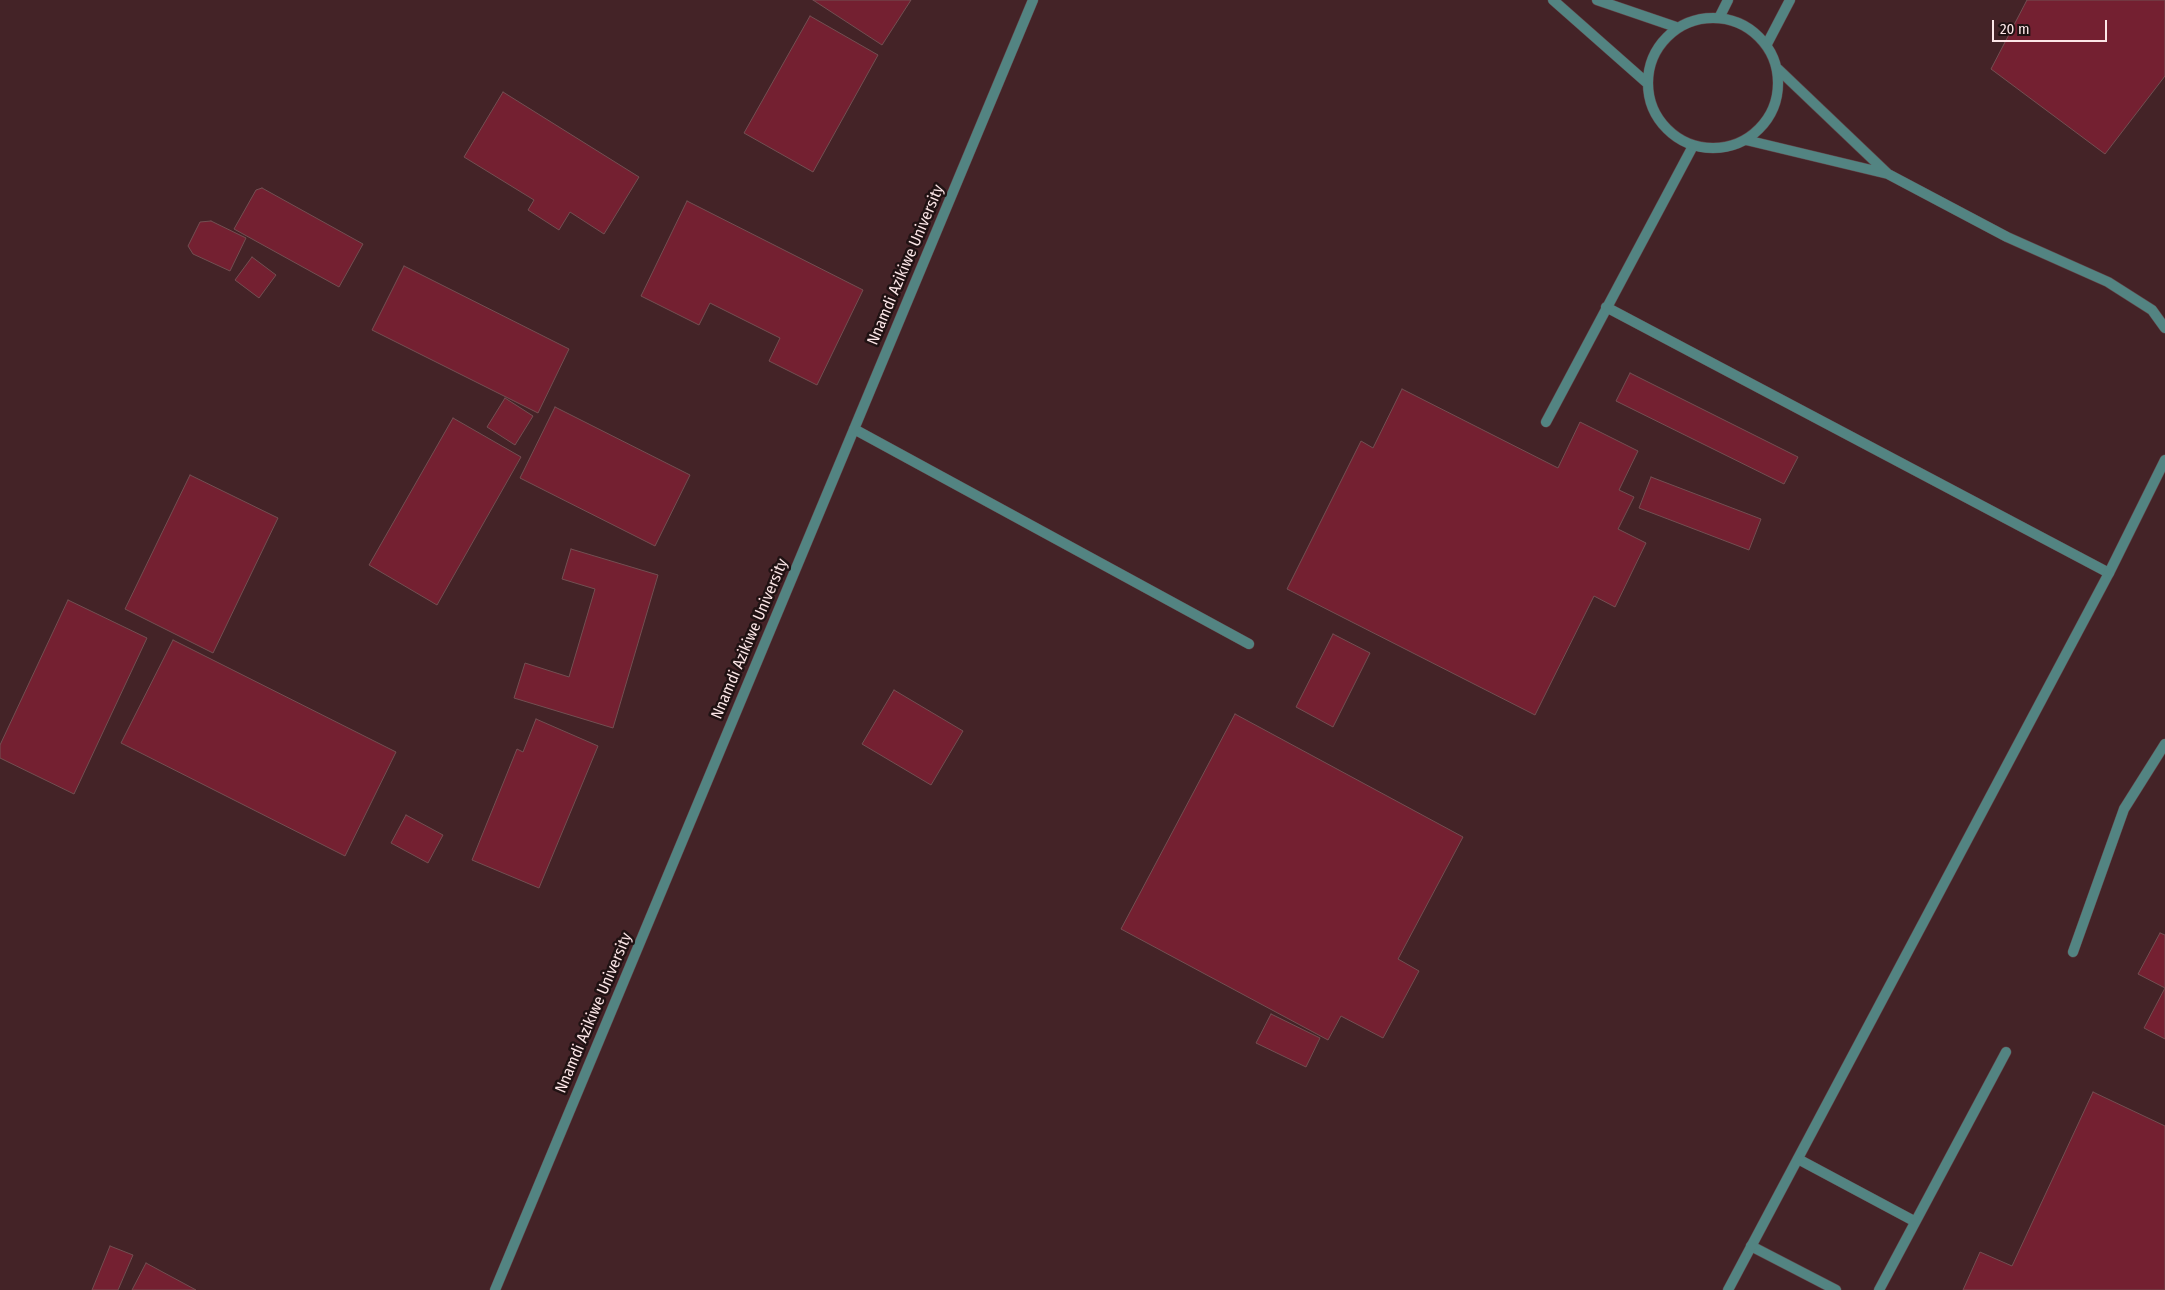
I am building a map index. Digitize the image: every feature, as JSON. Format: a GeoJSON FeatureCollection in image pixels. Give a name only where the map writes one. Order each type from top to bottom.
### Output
{"type":"FeatureCollection","features":[{"type":"Feature","properties":{"kind":"street","name":"Nnamdi Azikiwe University"},"geometry":{"type":"LineString","coordinates":[[494,1290],[1033,0]]}},
{"type":"Feature","properties":{"kind":"street"},"geometry":{"type":"LineString","coordinates":[[1553,0],[1647,83]]}},
{"type":"Feature","properties":{"kind":"street"},"geometry":{"type":"LineString","coordinates":[[1597,0],[1676,27],[1720,16],[1746,25],[1766,44],[1778,69],[1888,174]]}},
{"type":"Feature","properties":{"kind":"street"},"geometry":{"type":"LineString","coordinates":[[1720,16],[1728,0]]}},
{"type":"Feature","properties":{"kind":"street"},"geometry":{"type":"LineString","coordinates":[[1766,44],[1790,0]]}},
{"type":"Feature","properties":{"kind":"street"},"geometry":{"type":"LineString","coordinates":[[1676,27],[1654,51],[1647,83],[1653,110],[1658,117],[1669,132],[1693,146],[1720,148],[1746,140],[1766,122],[1778,96],[1778,69]]}},
{"type":"Feature","properties":{"kind":"street"},"geometry":{"type":"LineString","coordinates":[[1746,140],[1888,174],[2007,237],[2108,282],[2152,310],[2165,328]]}},
{"type":"Feature","properties":{"kind":"street"},"geometry":{"type":"LineString","coordinates":[[1546,422],[1693,146]]}},
{"type":"Feature","properties":{"kind":"street"},"geometry":{"type":"LineString","coordinates":[[1606,307],[2109,573]]}},
{"type":"Feature","properties":{"kind":"street"},"geometry":{"type":"LineString","coordinates":[[854,429],[1250,644]]}},
{"type":"Feature","properties":{"kind":"street"},"geometry":{"type":"LineString","coordinates":[[1728,1290],[2109,573],[2165,460]]}},
{"type":"Feature","properties":{"kind":"street"},"geometry":{"type":"LineString","coordinates":[[2073,952],[2124,809],[2165,744]]}},
{"type":"Feature","properties":{"kind":"street"},"geometry":{"type":"LineString","coordinates":[[1879,1290],[1914,1221],[2006,1052]]}},
{"type":"Feature","properties":{"kind":"street"},"geometry":{"type":"LineString","coordinates":[[1798,1159],[1914,1221]]}},
{"type":"Feature","properties":{"kind":"street"},"geometry":{"type":"LineString","coordinates":[[1752,1246],[1836,1290]]}},
{"type":"Feature","properties":{"kind":"building"},"geometry":{"type":"Polygon","coordinates":[[[813,0],[911,0],[882,45],[813,0]]]}},
{"type":"Feature","properties":{"kind":"building"},"geometry":{"type":"Polygon","coordinates":[[[2027,0],[2165,0],[2165,76],[2105,154],[1991,69],[2027,0]]]}},
{"type":"Feature","properties":{"kind":"building"},"geometry":{"type":"Polygon","coordinates":[[[810,16],[878,55],[813,172],[744,133],[810,16]]]}},
{"type":"Feature","properties":{"kind":"building"},"geometry":{"type":"Polygon","coordinates":[[[503,92],[639,177],[604,234],[570,212],[559,230],[528,210],[534,200],[464,157],[503,92]]]}},
{"type":"Feature","properties":{"kind":"building"},"geometry":{"type":"Polygon","coordinates":[[[262,188],[363,244],[339,287],[234,229],[256,190],[262,188]]]}},
{"type":"Feature","properties":{"kind":"building"},"geometry":{"type":"Polygon","coordinates":[[[687,201],[863,290],[817,385],[769,361],[780,338],[710,303],[699,325],[641,296],[687,201]]]}},
{"type":"Feature","properties":{"kind":"building"},"geometry":{"type":"Polygon","coordinates":[[[211,221],[246,238],[230,271],[193,254],[188,246],[200,222],[211,221]]]}},
{"type":"Feature","properties":{"kind":"building"},"geometry":{"type":"Polygon","coordinates":[[[252,257],[276,275],[259,298],[235,280],[252,257]]]}},
{"type":"Feature","properties":{"kind":"building"},"geometry":{"type":"Polygon","coordinates":[[[404,266],[569,349],[538,413],[372,330],[404,266]]]}},
{"type":"Feature","properties":{"kind":"building"},"geometry":{"type":"Polygon","coordinates":[[[1630,373],[1798,457],[1784,484],[1616,401],[1630,373]]]}},
{"type":"Feature","properties":{"kind":"building"},"geometry":{"type":"Polygon","coordinates":[[[1402,389],[1558,468],[1580,422],[1638,451],[1619,490],[1634,497],[1618,529],[1646,543],[1615,607],[1594,596],[1535,715],[1287,589],[1361,441],[1373,448],[1402,389]]]}},
{"type":"Feature","properties":{"kind":"building"},"geometry":{"type":"Polygon","coordinates":[[[505,398],[533,416],[515,445],[487,427],[505,398]]]}},
{"type":"Feature","properties":{"kind":"building"},"geometry":{"type":"Polygon","coordinates":[[[555,407],[690,475],[655,546],[520,478],[555,407]]]}},
{"type":"Feature","properties":{"kind":"building"},"geometry":{"type":"Polygon","coordinates":[[[453,418],[521,457],[437,605],[369,565],[453,418]]]}},
{"type":"Feature","properties":{"kind":"building"},"geometry":{"type":"Polygon","coordinates":[[[190,475],[278,518],[213,653],[125,609],[190,475]]]}},
{"type":"Feature","properties":{"kind":"building"},"geometry":{"type":"Polygon","coordinates":[[[1651,477],[1761,519],[1749,550],[1639,508],[1651,477]]]}},
{"type":"Feature","properties":{"kind":"building"},"geometry":{"type":"Polygon","coordinates":[[[571,549],[658,575],[613,728],[514,698],[525,663],[569,677],[595,589],[562,579],[571,549]]]}},
{"type":"Feature","properties":{"kind":"building"},"geometry":{"type":"Polygon","coordinates":[[[68,600],[147,638],[74,794],[0,758],[0,745],[68,600]]]}},
{"type":"Feature","properties":{"kind":"building"},"geometry":{"type":"Polygon","coordinates":[[[1333,634],[1370,653],[1333,727],[1296,707],[1333,634]]]}},
{"type":"Feature","properties":{"kind":"building"},"geometry":{"type":"Polygon","coordinates":[[[173,640],[396,752],[345,856],[121,743],[173,640]]]}},
{"type":"Feature","properties":{"kind":"building"},"geometry":{"type":"Polygon","coordinates":[[[894,690],[963,731],[931,785],[862,744],[894,690]]]}},
{"type":"Feature","properties":{"kind":"building"},"geometry":{"type":"Polygon","coordinates":[[[1235,714],[1463,837],[1398,959],[1419,971],[1383,1038],[1341,1016],[1328,1040],[1121,929],[1235,714]]]}},
{"type":"Feature","properties":{"kind":"building"},"geometry":{"type":"Polygon","coordinates":[[[536,719],[598,746],[539,888],[472,860],[517,749],[523,752],[536,719]]]}},
{"type":"Feature","properties":{"kind":"building"},"geometry":{"type":"Polygon","coordinates":[[[406,815],[443,835],[428,863],[391,843],[406,815]]]}},
{"type":"Feature","properties":{"kind":"building"},"geometry":{"type":"Polygon","coordinates":[[[2160,933],[2165,935],[2165,988],[2138,974],[2160,933]]]}},
{"type":"Feature","properties":{"kind":"building"},"geometry":{"type":"Polygon","coordinates":[[[2165,988],[2165,1039],[2144,1028],[2165,988]]]}},
{"type":"Feature","properties":{"kind":"building"},"geometry":{"type":"Polygon","coordinates":[[[1271,1014],[1320,1038],[1306,1067],[1256,1043],[1271,1014]]]}},
{"type":"Feature","properties":{"kind":"building"},"geometry":{"type":"Polygon","coordinates":[[[2093,1092],[2165,1126],[2165,1290],[1963,1290],[1980,1252],[2012,1266],[2093,1092]]]}},
{"type":"Feature","properties":{"kind":"building"},"geometry":{"type":"Polygon","coordinates":[[[110,1246],[133,1255],[118,1290],[92,1290],[110,1246]]]}},
{"type":"Feature","properties":{"kind":"building"},"geometry":{"type":"Polygon","coordinates":[[[146,1263],[196,1290],[132,1290],[146,1263]]]}}]}
